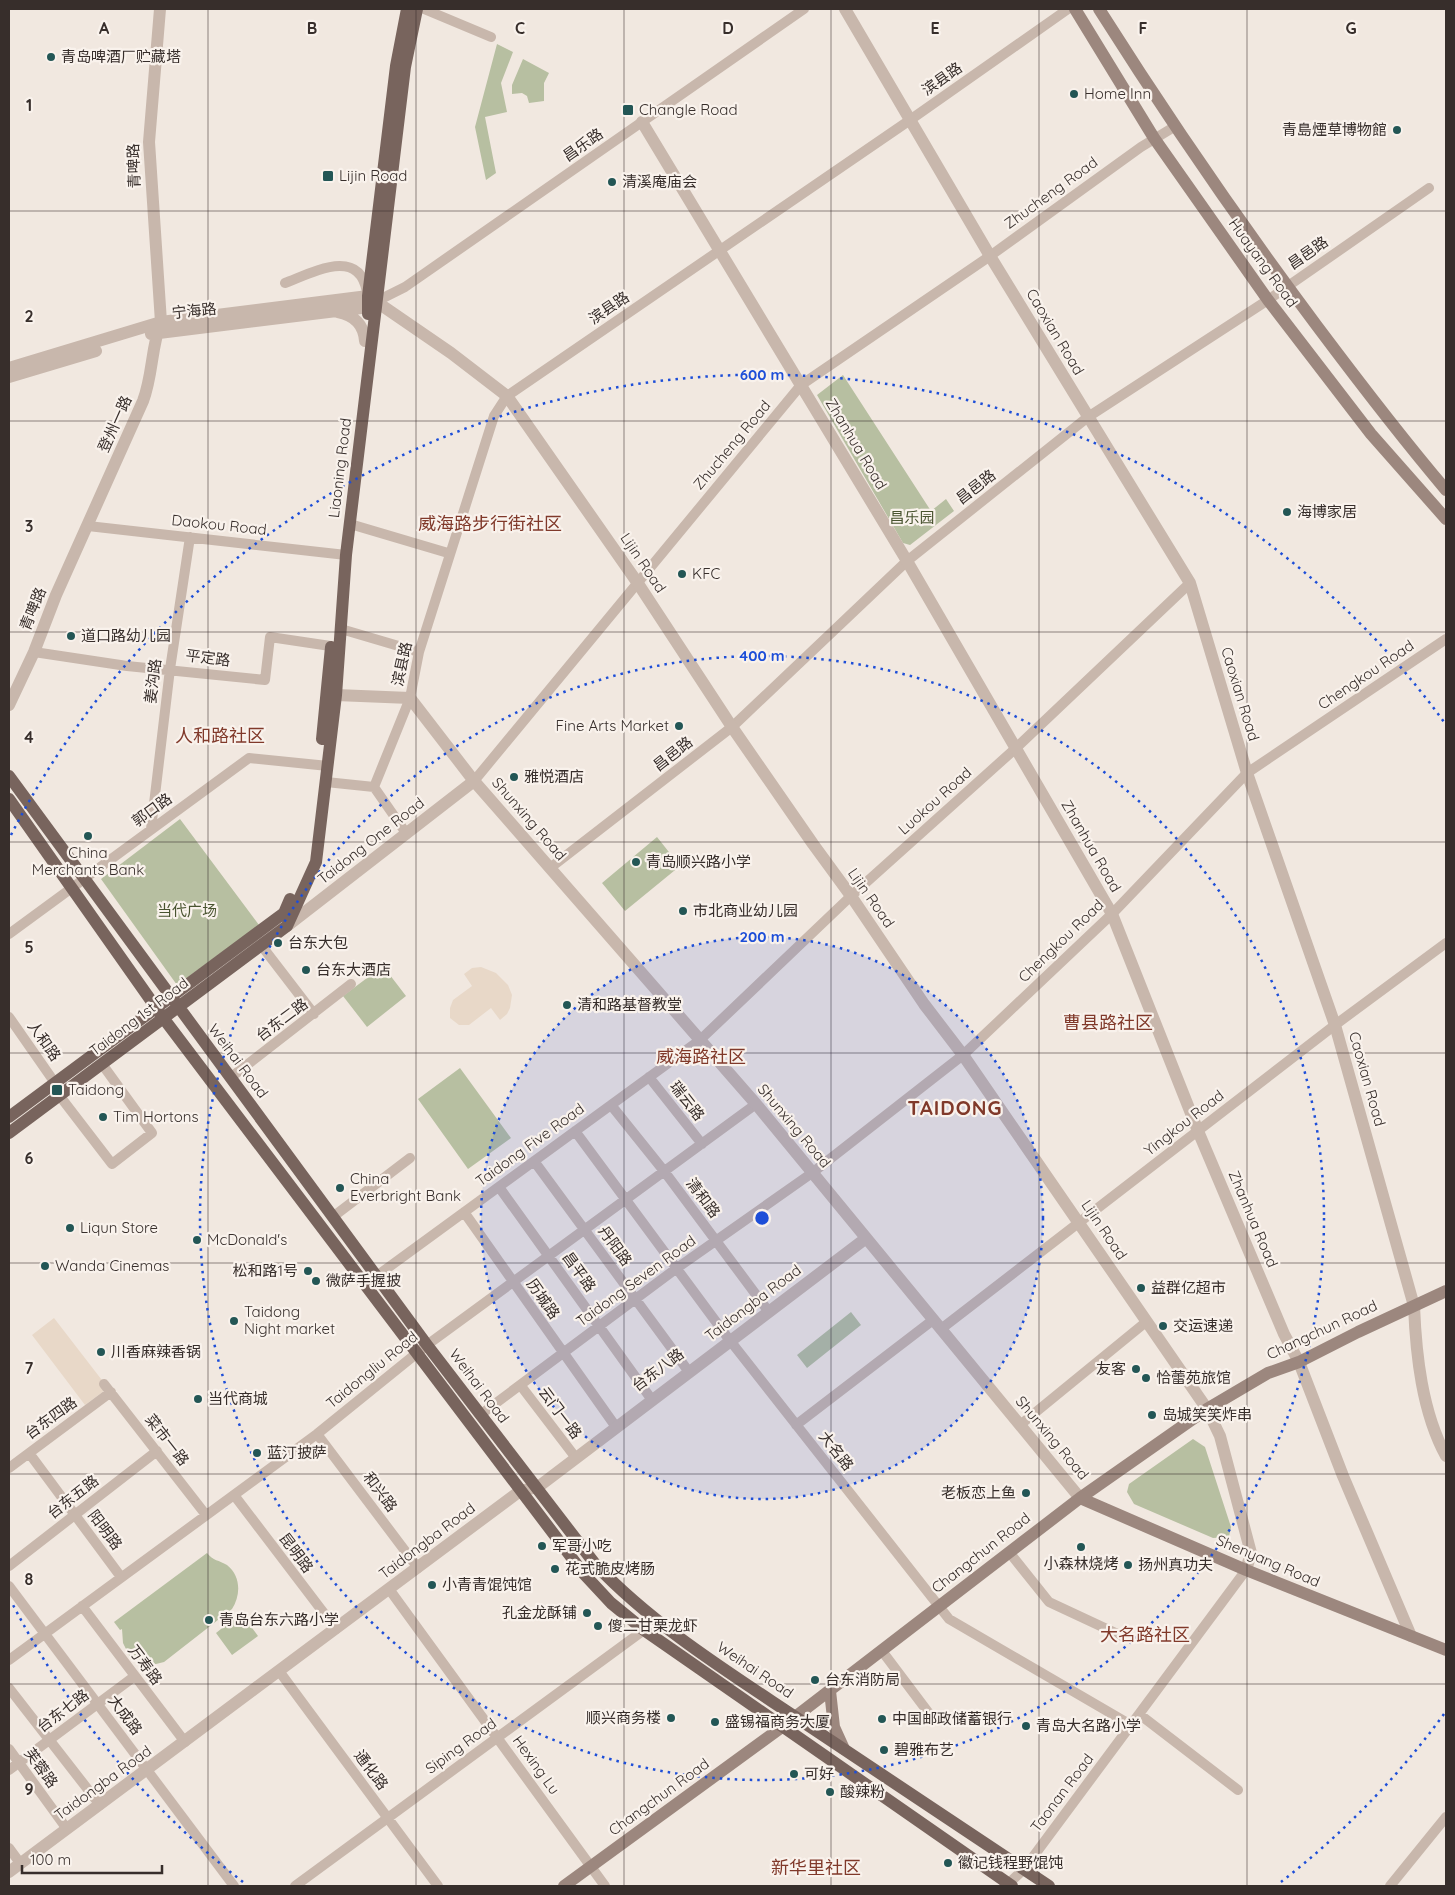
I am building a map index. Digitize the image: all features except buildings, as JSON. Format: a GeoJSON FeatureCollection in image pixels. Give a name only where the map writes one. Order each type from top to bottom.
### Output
{"type":"FeatureCollection","features":[{"type":"Feature","properties":{"kind":"main road","name":"Liaoning Road"},"geometry":{"type":"LineString","coordinates":[[284,912],[309,859],[336,695],[336,647],[341,629],[343,554],[350,524],[396,66],[407,9]]}},
{"type":"Feature","properties":{"kind":"main road","name":"Liaoning Road"},"geometry":{"type":"LineString","coordinates":[[287,926],[316,862],[326,782],[324,766],[365,341],[405,67],[417,9]]}},
{"type":"Feature","properties":{"kind":"main road","name":"Huayang Road"},"geometry":{"type":"LineString","coordinates":[[1075,9],[1154,138],[1268,300],[1372,434],[1446,519]]}},
{"type":"Feature","properties":{"kind":"main road","name":"Huayang Road"},"geometry":{"type":"LineString","coordinates":[[1099,9],[1174,126],[1287,286],[1388,420],[1446,490]]}},
{"type":"Feature","properties":{"kind":"main road","name":"Weihai Road"},"geometry":{"type":"LineString","coordinates":[[9,776],[178,1008],[480,1415],[536,1485],[577,1542],[622,1592],[682,1639],[1049,1886]]}},
{"type":"Feature","properties":{"kind":"main road","name":"Weihai Road"},"geometry":{"type":"LineString","coordinates":[[9,799],[164,1019],[520,1492],[584,1574],[611,1603],[644,1630],[1009,1886]]}},
{"type":"Feature","properties":{"kind":"main road","name":"Taidong 1st Road"},"geometry":{"type":"LineString","coordinates":[[9,1117],[284,912]]}},
{"type":"Feature","properties":{"kind":"main road","name":"Taidong 1st Road"},"geometry":{"type":"LineString","coordinates":[[9,1133],[287,926]]}},
{"type":"Feature","properties":{"kind":"main road","name":"Changchun Road"},"geometry":{"type":"LineString","coordinates":[[564,1886],[796,1717],[1080,1498],[1207,1409],[1268,1373],[1299,1362],[1446,1291]]}},
{"type":"Feature","properties":{"kind":"main road","name":"Shenyang Road"},"geometry":{"type":"LineString","coordinates":[[1080,1498],[1246,1570],[1446,1650]]}},
{"type":"Feature","properties":{"kind":"main road"},"geometry":{"type":"LineString","coordinates":[[830,1691],[834,1727],[844,1749]]}},
{"type":"Feature","properties":{"kind":"street","name":"青啤路"},"geometry":{"type":"LineString","coordinates":[[159,327],[149,142],[160,9]]}},
{"type":"Feature","properties":{"kind":"street"},"geometry":{"type":"LineString","coordinates":[[424,9],[491,37]]}},
{"type":"Feature","properties":{"kind":"street","name":"昌乐路"},"geometry":{"type":"LineString","coordinates":[[371,301],[405,287],[804,9]]}},
{"type":"Feature","properties":{"kind":"street","name":"Caoxian Road"},"geometry":{"type":"LineString","coordinates":[[845,9],[990,256],[1190,583],[1248,773],[1335,1025],[1414,1306],[1415,1345],[1430,1415],[1446,1456]]}},
{"type":"Feature","properties":{"kind":"street","name":"滨县路"},"geometry":{"type":"LineString","coordinates":[[374,787],[410,698],[419,652],[448,553],[494,416],[507,396],[910,120],[1068,9]]}},
{"type":"Feature","properties":{"kind":"street","name":"Zhanhua Road"},"geometry":{"type":"LineString","coordinates":[[642,122],[907,561],[1112,914],[1198,1131],[1284,1334],[1299,1362],[1343,1476],[1411,1636]]}},
{"type":"Feature","properties":{"kind":"street","name":"Zhucheng Road"},"geometry":{"type":"LineString","coordinates":[[474,781],[801,385],[990,256],[1154,138],[1174,126]]}},
{"type":"Feature","properties":{"kind":"street","name":"昌邑路"},"geometry":{"type":"LineString","coordinates":[[550,868],[732,727],[907,561],[1088,417],[1268,300],[1429,188]]}},
{"type":"Feature","properties":{"kind":"street"},"geometry":{"type":"LineString","coordinates":[[285,283],[326,268],[347,266],[357,270],[365,282],[371,301]]}},
{"type":"Feature","properties":{"kind":"street","name":"宁海路"},"geometry":{"type":"LineString","coordinates":[[9,368],[159,327],[371,301]]}},
{"type":"Feature","properties":{"kind":"street","name":"宁海路"},"geometry":{"type":"LineString","coordinates":[[9,377],[159,327],[336,312],[371,301]]}},
{"type":"Feature","properties":{"kind":"street","name":"Lijin Road"},"geometry":{"type":"LineString","coordinates":[[371,301],[507,396],[637,582],[732,727],[851,896],[924,1004],[963,1055],[1080,1223],[1207,1409],[1220,1436],[1252,1553],[1246,1570]]}},
{"type":"Feature","properties":{"kind":"street"},"geometry":{"type":"LineString","coordinates":[[336,312],[355,319],[364,332],[365,341]]}},
{"type":"Feature","properties":{"kind":"street","name":"登州一路"},"geometry":{"type":"LineString","coordinates":[[88,526],[148,388],[159,327]]}},
{"type":"Feature","properties":{"kind":"street"},"geometry":{"type":"LineString","coordinates":[[350,524],[448,553]]}},
{"type":"Feature","properties":{"kind":"street","name":"青啤路"},"geometry":{"type":"LineString","coordinates":[[9,705],[88,526]]}},
{"type":"Feature","properties":{"kind":"street","name":"Daokou Road"},"geometry":{"type":"LineString","coordinates":[[88,526],[343,554]]}},
{"type":"Feature","properties":{"kind":"street","name":"姜沟路"},"geometry":{"type":"LineString","coordinates":[[151,829],[170,669],[190,537]]}},
{"type":"Feature","properties":{"kind":"street","name":"Luokou Road"},"geometry":{"type":"LineString","coordinates":[[700,1040],[851,896],[1016,748],[1190,583]]}},
{"type":"Feature","properties":{"kind":"street"},"geometry":{"type":"LineString","coordinates":[[341,629],[419,652]]}},
{"type":"Feature","properties":{"kind":"street","name":"平定路"},"geometry":{"type":"LineString","coordinates":[[34,652],[127,666],[265,680],[270,637],[336,647]]}},
{"type":"Feature","properties":{"kind":"street","name":"Chengkou Road"},"geometry":{"type":"LineString","coordinates":[[812,1174],[963,1055],[1112,914],[1248,773],[1446,639]]}},
{"type":"Feature","properties":{"kind":"street"},"geometry":{"type":"LineString","coordinates":[[336,695],[410,698]]}},
{"type":"Feature","properties":{"kind":"street","name":"Shunxing Road"},"geometry":{"type":"LineString","coordinates":[[410,698],[474,781],[756,1104],[864,1238],[1080,1498]]}},
{"type":"Feature","properties":{"kind":"street","name":"郭口路"},"geometry":{"type":"LineString","coordinates":[[9,934],[249,758],[324,766]]}},
{"type":"Feature","properties":{"kind":"street","name":"Taidong One Road"},"geometry":{"type":"LineString","coordinates":[[287,926],[474,781]]}},
{"type":"Feature","properties":{"kind":"street"},"geometry":{"type":"LineString","coordinates":[[326,782],[374,787],[406,833]]}},
{"type":"Feature","properties":{"kind":"street","name":"Yingkou Road"},"geometry":{"type":"LineString","coordinates":[[796,1425],[1080,1223],[1335,1025],[1446,943]]}},
{"type":"Feature","properties":{"kind":"street"},"geometry":{"type":"LineString","coordinates":[[261,945],[314,1014]]}},
{"type":"Feature","properties":{"kind":"street","name":"台东二路"},"geometry":{"type":"LineString","coordinates":[[230,1078],[351,984]]}},
{"type":"Feature","properties":{"kind":"street","name":"人和路"},"geometry":{"type":"LineString","coordinates":[[9,1017],[55,1083]]}},
{"type":"Feature","properties":{"kind":"street","name":"Taidong Five Road"},"geometry":{"type":"LineString","coordinates":[[378,1276],[700,1040]]}},
{"type":"Feature","properties":{"kind":"street"},"geometry":{"type":"LineString","coordinates":[[59,1095],[112,1164],[152,1134],[102,1064]]}},
{"type":"Feature","properties":{"kind":"street","name":"瑞云路"},"geometry":{"type":"LineString","coordinates":[[649,1077],[702,1144]]}},
{"type":"Feature","properties":{"kind":"street","name":"Taidongliu Road"},"geometry":{"type":"LineString","coordinates":[[9,1660],[317,1434],[427,1344],[756,1104]]}},
{"type":"Feature","properties":{"kind":"street","name":"清和路"},"geometry":{"type":"LineString","coordinates":[[611,1105],[664,1171],[768,1311]]}},
{"type":"Feature","properties":{"kind":"street","name":"大名路"},"geometry":{"type":"LineString","coordinates":[[575,1131],[729,1340],[949,1619],[1131,1725]]}},
{"type":"Feature","properties":{"kind":"street"},"geometry":{"type":"LineString","coordinates":[[334,1216],[410,1158]]}},
{"type":"Feature","properties":{"kind":"street","name":"丹阳路"},"geometry":{"type":"LineString","coordinates":[[534,1161],[688,1370]]}},
{"type":"Feature","properties":{"kind":"street","name":"Taidong Seven Road"},"geometry":{"type":"LineString","coordinates":[[480,1415],[677,1268],[812,1174]]}},
{"type":"Feature","properties":{"kind":"street","name":"昌平路"},"geometry":{"type":"LineString","coordinates":[[499,1187],[651,1398]]}},
{"type":"Feature","properties":{"kind":"street","name":"历城路"},"geometry":{"type":"LineString","coordinates":[[464,1212],[615,1425]]}},
{"type":"Feature","properties":{"kind":"street","name":"台东八路"},"geometry":{"type":"LineString","coordinates":[[574,1456],[864,1238]]}},
{"type":"Feature","properties":{"kind":"street"},"geometry":{"type":"LineString","coordinates":[[1020,1425],[1146,1322]]}},
{"type":"Feature","properties":{"kind":"street","name":"菜市一路"},"geometry":{"type":"LineString","coordinates":[[104,1384],[206,1516]]}},
{"type":"Feature","properties":{"kind":"street","name":"云门一路"},"geometry":{"type":"LineString","coordinates":[[521,1386],[574,1456]]}},
{"type":"Feature","properties":{"kind":"street","name":"台东四路"},"geometry":{"type":"LineString","coordinates":[[9,1468],[111,1392]]}},
{"type":"Feature","properties":{"kind":"street","name":"和兴路"},"geometry":{"type":"LineString","coordinates":[[317,1434],[418,1568]]}},
{"type":"Feature","properties":{"kind":"street","name":"台东五路"},"geometry":{"type":"LineString","coordinates":[[9,1566],[156,1452]]}},
{"type":"Feature","properties":{"kind":"street","name":"阳明路"},"geometry":{"type":"LineString","coordinates":[[29,1453],[121,1577]]}},
{"type":"Feature","properties":{"kind":"street","name":"Taidongba Road"},"geometry":{"type":"LineString","coordinates":[[9,1872],[520,1492],[536,1485],[574,1456]]}},
{"type":"Feature","properties":{"kind":"street","name":"昆明路"},"geometry":{"type":"LineString","coordinates":[[234,1495],[336,1629]]}},
{"type":"Feature","properties":{"kind":"street"},"geometry":{"type":"LineString","coordinates":[[1010,1552],[1049,1602],[1124,1637]]}},
{"type":"Feature","properties":{"kind":"street","name":"Taonan Road"},"geometry":{"type":"LineString","coordinates":[[1009,1886],[1024,1869],[1246,1570]]}},
{"type":"Feature","properties":{"kind":"street","name":"大成路"},"geometry":{"type":"LineString","coordinates":[[9,1586],[234,1886]]}},
{"type":"Feature","properties":{"kind":"street","name":"Hexing Lu"},"geometry":{"type":"LineString","coordinates":[[389,1589],[605,1886]]}},
{"type":"Feature","properties":{"kind":"street","name":"万寿路"},"geometry":{"type":"LineString","coordinates":[[82,1606],[185,1742]]}},
{"type":"Feature","properties":{"kind":"street","name":"Siping Road"},"geometry":{"type":"LineString","coordinates":[[295,1886],[644,1630]]}},
{"type":"Feature","properties":{"kind":"street"},"geometry":{"type":"LineString","coordinates":[[882,1651],[934,1720]]}},
{"type":"Feature","properties":{"kind":"street","name":"通化路"},"geometry":{"type":"LineString","coordinates":[[279,1671],[438,1886]]}},
{"type":"Feature","properties":{"kind":"street","name":"台东七路"},"geometry":{"type":"LineString","coordinates":[[9,1770],[135,1676]]}},
{"type":"Feature","properties":{"kind":"street"},"geometry":{"type":"LineString","coordinates":[[9,1688],[100,1805]]}},
{"type":"Feature","properties":{"kind":"street"},"geometry":{"type":"LineString","coordinates":[[1139,1714],[1238,1790]]}},
{"type":"Feature","properties":{"kind":"street","name":"芙蓉路"},"geometry":{"type":"LineString","coordinates":[[9,1749],[67,1829]]}},
{"type":"Feature","properties":{"kind":"street"},"geometry":{"type":"LineString","coordinates":[[1390,1886],[1446,1817]]}},
{"type":"Feature","properties":{"kind":"street"},"geometry":{"type":"LineString","coordinates":[[9,1848],[20,1863]]}},
{"type":"Feature","properties":{"kind":"green space"},"geometry":{"type":"Polygon","coordinates":[[[497,44],[513,52],[501,83],[507,112],[485,117],[496,173],[486,180],[475,127],[497,44]]]}},
{"type":"Feature","properties":{"kind":"green space"},"geometry":{"type":"Polygon","coordinates":[[[523,59],[549,73],[544,83],[544,101],[529,103],[527,96],[522,93],[512,94],[512,85],[523,59]]]}},
{"type":"Feature","properties":{"kind":"green space","name":"昌乐园"},"geometry":{"type":"Polygon","coordinates":[[[843,375],[931,511],[946,499],[954,511],[910,545],[903,543],[817,395],[843,375]]]}},
{"type":"Feature","properties":{"kind":"green space","name":"当代广场"},"geometry":{"type":"Polygon","coordinates":[[[180,819],[259,925],[177,985],[101,879],[180,819]]]}},
{"type":"Feature","properties":{"kind":"green space"},"geometry":{"type":"Polygon","coordinates":[[[657,837],[680,866],[625,911],[602,883],[657,837]]]}},
{"type":"Feature","properties":{"kind":"green space"},"geometry":{"type":"Polygon","coordinates":[[[383,966],[406,996],[367,1027],[343,996],[383,966]]]}},
{"type":"Feature","properties":{"kind":"green space"},"geometry":{"type":"Polygon","coordinates":[[[460,1068],[511,1138],[468,1169],[418,1099],[460,1068]]]}},
{"type":"Feature","properties":{"kind":"green space"},"geometry":{"type":"Polygon","coordinates":[[[851,1312],[861,1325],[807,1368],[797,1355],[851,1312]]]}},
{"type":"Feature","properties":{"kind":"green space"},"geometry":{"type":"Polygon","coordinates":[[[1193,1439],[1205,1447],[1231,1527],[1229,1537],[1213,1538],[1134,1504],[1127,1492],[1129,1484],[1193,1439]]]}},
{"type":"Feature","properties":{"kind":"green space"},"geometry":{"type":"Polygon","coordinates":[[[207,1553],[214,1559],[227,1565],[235,1575],[238,1592],[232,1609],[164,1662],[156,1664],[141,1663],[130,1657],[123,1643],[122,1629],[120,1630],[114,1622],[207,1553]]]}},
{"type":"Feature","properties":{"kind":"green space"},"geometry":{"type":"Polygon","coordinates":[[[241,1613],[258,1636],[232,1655],[216,1633],[241,1613]]]}},
{"type":"Feature","properties":{"kind":"shaded area"},"geometry":{"type":"Polygon","coordinates":[[[481,967],[496,973],[508,985],[512,995],[510,1008],[507,1014],[500,1020],[491,1008],[469,1025],[459,1025],[450,1018],[450,1008],[453,1000],[472,986],[464,974],[472,968],[481,967]]]}},
{"type":"Feature","properties":{"kind":"shaded area"},"geometry":{"type":"Polygon","coordinates":[[[54,1318],[108,1388],[85,1405],[32,1335],[54,1318]]]}},
{"type":"Feature","properties":{"kind":"place","name":"青岛啤酒厂贮藏塔"},"geometry":{"type":"Point","coordinates":[51,57]}},
{"type":"Feature","properties":{"kind":"place","name":"Home Inn"},"geometry":{"type":"Point","coordinates":[1074,94]}},
{"type":"Feature","properties":{"kind":"place","name":"Changle Road"},"geometry":{"type":"Point","coordinates":[628,110]}},
{"type":"Feature","properties":{"kind":"place","name":"青島煙草博物館"},"geometry":{"type":"Point","coordinates":[1397,130]}},
{"type":"Feature","properties":{"kind":"place","name":"Lijin Road"},"geometry":{"type":"Point","coordinates":[328,176]}},
{"type":"Feature","properties":{"kind":"place","name":"清溪庵庙会"},"geometry":{"type":"Point","coordinates":[612,182]}},
{"type":"Feature","properties":{"kind":"place","name":"海博家居"},"geometry":{"type":"Point","coordinates":[1287,512]}},
{"type":"Feature","properties":{"kind":"place","name":"KFC"},"geometry":{"type":"Point","coordinates":[682,574]}},
{"type":"Feature","properties":{"kind":"place","name":"道口路幼儿园"},"geometry":{"type":"Point","coordinates":[71,636]}},
{"type":"Feature","properties":{"kind":"place","name":"Fine Arts Market"},"geometry":{"type":"Point","coordinates":[679,726]}},
{"type":"Feature","properties":{"kind":"place","name":"雅悦酒店"},"geometry":{"type":"Point","coordinates":[514,777]}},
{"type":"Feature","properties":{"kind":"place","name":"China Merchants Bank"},"geometry":{"type":"Point","coordinates":[88,836]}},
{"type":"Feature","properties":{"kind":"place","name":"青岛顺兴路小学"},"geometry":{"type":"Point","coordinates":[636,862]}},
{"type":"Feature","properties":{"kind":"place","name":"市北商业幼儿园"},"geometry":{"type":"Point","coordinates":[683,911]}},
{"type":"Feature","properties":{"kind":"place","name":"台东大包"},"geometry":{"type":"Point","coordinates":[278,943]}},
{"type":"Feature","properties":{"kind":"place","name":"台东大酒店"},"geometry":{"type":"Point","coordinates":[306,970]}},
{"type":"Feature","properties":{"kind":"place","name":"清和路基督教堂"},"geometry":{"type":"Point","coordinates":[567,1005]}},
{"type":"Feature","properties":{"kind":"place","name":"Taidong"},"geometry":{"type":"Point","coordinates":[57,1090]}},
{"type":"Feature","properties":{"kind":"place","name":"Tim Hortons"},"geometry":{"type":"Point","coordinates":[103,1117]}},
{"type":"Feature","properties":{"kind":"place","name":"China Everbright Bank"},"geometry":{"type":"Point","coordinates":[340,1188]}},
{"type":"Feature","properties":{"kind":"place","name":"Liqun Store"},"geometry":{"type":"Point","coordinates":[70,1228]}},
{"type":"Feature","properties":{"kind":"place","name":"McDonald's"},"geometry":{"type":"Point","coordinates":[197,1240]}},
{"type":"Feature","properties":{"kind":"place","name":"Wanda Cinemas"},"geometry":{"type":"Point","coordinates":[45,1266]}},
{"type":"Feature","properties":{"kind":"place","name":"松和路1号"},"geometry":{"type":"Point","coordinates":[308,1271]}},
{"type":"Feature","properties":{"kind":"place","name":"微萨手握披"},"geometry":{"type":"Point","coordinates":[316,1281]}},
{"type":"Feature","properties":{"kind":"place","name":"益群亿超市"},"geometry":{"type":"Point","coordinates":[1141,1288]}},
{"type":"Feature","properties":{"kind":"place","name":"Taidong Night market"},"geometry":{"type":"Point","coordinates":[234,1321]}},
{"type":"Feature","properties":{"kind":"place","name":"交运速递"},"geometry":{"type":"Point","coordinates":[1163,1326]}},
{"type":"Feature","properties":{"kind":"place","name":"川香麻辣香锅"},"geometry":{"type":"Point","coordinates":[101,1352]}},
{"type":"Feature","properties":{"kind":"place","name":"友客"},"geometry":{"type":"Point","coordinates":[1136,1369]}},
{"type":"Feature","properties":{"kind":"place","name":"恰蕾苑旅馆"},"geometry":{"type":"Point","coordinates":[1146,1378]}},
{"type":"Feature","properties":{"kind":"place","name":"当代商城"},"geometry":{"type":"Point","coordinates":[198,1399]}},
{"type":"Feature","properties":{"kind":"place","name":"岛城笑笑炸串"},"geometry":{"type":"Point","coordinates":[1152,1415]}},
{"type":"Feature","properties":{"kind":"place","name":"蓝汀披萨"},"geometry":{"type":"Point","coordinates":[257,1453]}},
{"type":"Feature","properties":{"kind":"place","name":"老板恋上鱼"},"geometry":{"type":"Point","coordinates":[1026,1493]}},
{"type":"Feature","properties":{"kind":"place","name":"军哥小吃"},"geometry":{"type":"Point","coordinates":[542,1546]}},
{"type":"Feature","properties":{"kind":"place","name":"小森林烧烤"},"geometry":{"type":"Point","coordinates":[1081,1547]}},
{"type":"Feature","properties":{"kind":"place","name":"扬州真功夫"},"geometry":{"type":"Point","coordinates":[1128,1565]}},
{"type":"Feature","properties":{"kind":"place","name":"花式脆皮烤肠"},"geometry":{"type":"Point","coordinates":[555,1569]}},
{"type":"Feature","properties":{"kind":"place","name":"小青青馄饨馆"},"geometry":{"type":"Point","coordinates":[432,1585]}},
{"type":"Feature","properties":{"kind":"place","name":"孔金龙酥铺"},"geometry":{"type":"Point","coordinates":[587,1613]}},
{"type":"Feature","properties":{"kind":"place","name":"青岛台东六路小学"},"geometry":{"type":"Point","coordinates":[209,1620]}},
{"type":"Feature","properties":{"kind":"place","name":"傻二甘栗龙虾"},"geometry":{"type":"Point","coordinates":[598,1626]}},
{"type":"Feature","properties":{"kind":"place","name":"台东消防局"},"geometry":{"type":"Point","coordinates":[815,1680]}},
{"type":"Feature","properties":{"kind":"place","name":"顺兴商务楼"},"geometry":{"type":"Point","coordinates":[671,1718]}},
{"type":"Feature","properties":{"kind":"place","name":"中国邮政储蓄银行"},"geometry":{"type":"Point","coordinates":[882,1719]}},
{"type":"Feature","properties":{"kind":"place","name":"盛锡福商务大厦"},"geometry":{"type":"Point","coordinates":[715,1722]}},
{"type":"Feature","properties":{"kind":"place","name":"青岛大名路小学"},"geometry":{"type":"Point","coordinates":[1026,1726]}},
{"type":"Feature","properties":{"kind":"place","name":"碧雅布艺"},"geometry":{"type":"Point","coordinates":[884,1750]}},
{"type":"Feature","properties":{"kind":"place","name":"可好"},"geometry":{"type":"Point","coordinates":[794,1774]}},
{"type":"Feature","properties":{"kind":"place","name":"酸辣粉"},"geometry":{"type":"Point","coordinates":[830,1792]}},
{"type":"Feature","properties":{"kind":"place","name":"徽记钱程野馄饨"},"geometry":{"type":"Point","coordinates":[948,1863]}},
{"type":"Feature","properties":{"kind":"district","name":"威海路步行街社区"},"geometry":{"type":"Point","coordinates":[490,524]}},
{"type":"Feature","properties":{"kind":"district","name":"人和路社区"},"geometry":{"type":"Point","coordinates":[220,736]}},
{"type":"Feature","properties":{"kind":"district","name":"曹县路社区"},"geometry":{"type":"Point","coordinates":[1108,1023]}},
{"type":"Feature","properties":{"kind":"district","name":"威海路社区"},"geometry":{"type":"Point","coordinates":[701,1057]}},
{"type":"Feature","properties":{"kind":"district","name":"TAIDONG"},"geometry":{"type":"Point","coordinates":[955,1108]}},
{"type":"Feature","properties":{"kind":"district","name":"大名路社区"},"geometry":{"type":"Point","coordinates":[1145,1635]}},
{"type":"Feature","properties":{"kind":"district","name":"新华里社区"},"geometry":{"type":"Point","coordinates":[816,1868]}}]}
